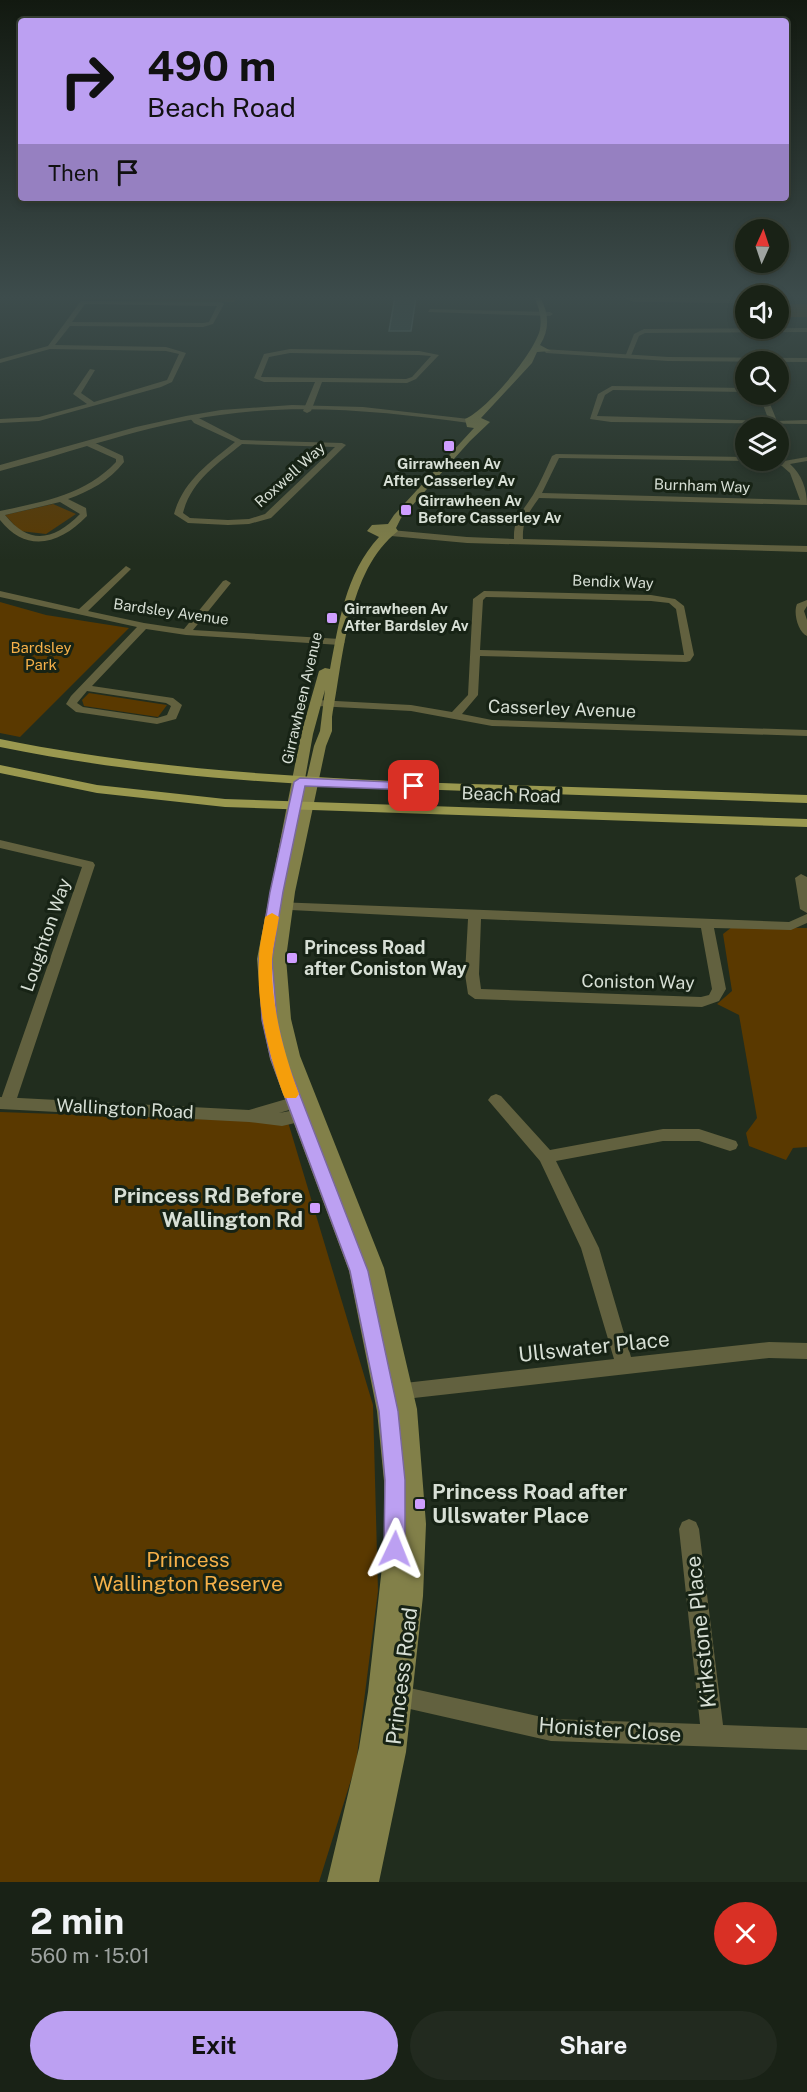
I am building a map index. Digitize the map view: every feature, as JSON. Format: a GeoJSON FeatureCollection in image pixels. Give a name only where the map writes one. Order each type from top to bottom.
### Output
{"type":"FeatureCollection","features":[{"type":"Feature","properties":{"kind":"main road","name":"Girrawheen Avenue"},"geometry":{"type":"LineString","coordinates":[[336,642],[353,590],[376,545],[391,531],[397,517],[479,415],[507,385]]}},
{"type":"Feature","properties":{"kind":"main road","name":"Girrawheen Avenue"},"geometry":{"type":"LineString","coordinates":[[302,806],[307,782],[308,734],[323,704],[343,593],[376,529],[393,514],[474,423],[485,417],[514,385]]}},
{"type":"Feature","properties":{"kind":"main road"},"geometry":{"type":"LineString","coordinates":[[376,529],[391,531]]}},
{"type":"Feature","properties":{"kind":"main road","name":"Beach Road"},"geometry":{"type":"LineString","coordinates":[[0,744],[107,765],[227,778],[807,799]]}},
{"type":"Feature","properties":{"kind":"main road","name":"Beach Road"},"geometry":{"type":"LineString","coordinates":[[0,768],[97,789],[225,803],[807,823]]}},
{"type":"Feature","properties":{"kind":"main road","name":"Princess Road"},"geometry":{"type":"LineString","coordinates":[[302,806],[266,959],[270,1020],[278,1059],[303,1107],[359,1271],[394,1392],[396,1524],[391,1594],[390,1695],[393,1752],[365,1882]]}},
{"type":"Feature","properties":{"kind":"main road","name":"Princess Road"},"geometry":{"type":"LineString","coordinates":[[341,1882],[372,1748],[390,1695]]}},
{"type":"Feature","properties":{"kind":"street"},"geometry":{"type":"LineString","coordinates":[[83,385],[77,394],[92,404]]}},
{"type":"Feature","properties":{"kind":"street"},"geometry":{"type":"LineString","coordinates":[[0,421],[39,419],[162,385]]}},
{"type":"Feature","properties":{"kind":"street"},"geometry":{"type":"LineString","coordinates":[[307,410],[317,385]]}},
{"type":"Feature","properties":{"kind":"street"},"geometry":{"type":"LineString","coordinates":[[735,390],[612,388],[602,394],[593,417],[605,420],[735,422]]}},
{"type":"Feature","properties":{"kind":"street"},"geometry":{"type":"LineString","coordinates":[[3,468],[194,417],[258,411],[307,410],[384,413],[474,423]]}},
{"type":"Feature","properties":{"kind":"street","name":"Roxwell Way"},"geometry":{"type":"LineString","coordinates":[[194,417],[240,442],[342,445],[279,507],[260,520],[198,520],[180,517],[179,509],[193,482],[240,442]]}},
{"type":"Feature","properties":{"kind":"street"},"geometry":{"type":"LineString","coordinates":[[789,423],[807,422]]}},
{"type":"Feature","properties":{"kind":"street"},"geometry":{"type":"LineString","coordinates":[[0,515],[61,499],[90,486],[120,462],[120,458],[91,445]]}},
{"type":"Feature","properties":{"kind":"street","name":"Burnham Way"},"geometry":{"type":"LineString","coordinates":[[519,541],[518,527],[556,456],[735,459]]}},
{"type":"Feature","properties":{"kind":"street"},"geometry":{"type":"LineString","coordinates":[[789,462],[807,459]]}},
{"type":"Feature","properties":{"kind":"street","name":"Burnham Way"},"geometry":{"type":"LineString","coordinates":[[537,495],[804,503],[805,498],[794,470],[789,466]]}},
{"type":"Feature","properties":{"kind":"street"},"geometry":{"type":"LineString","coordinates":[[0,515],[21,535],[47,539],[64,531],[84,514],[83,510],[61,499]]}},
{"type":"Feature","properties":{"kind":"street"},"geometry":{"type":"LineString","coordinates":[[391,531],[452,539],[807,549]]}},
{"type":"Feature","properties":{"kind":"street"},"geometry":{"type":"LineString","coordinates":[[80,613],[126,569]]}},
{"type":"Feature","properties":{"kind":"street"},"geometry":{"type":"LineString","coordinates":[[186,632],[226,583]]}},
{"type":"Feature","properties":{"kind":"street","name":"Bardsley Avenue"},"geometry":{"type":"LineString","coordinates":[[0,594],[80,613],[186,632],[336,642]]}},
{"type":"Feature","properties":{"kind":"street","name":"Bendix Way"},"geometry":{"type":"LineString","coordinates":[[455,716],[473,695],[478,599],[484,594],[651,598],[672,601],[681,608],[689,654],[686,659],[671,659],[476,653]]}},
{"type":"Feature","properties":{"kind":"street"},"geometry":{"type":"LineString","coordinates":[[807,603],[800,606],[799,611],[807,633]]}},
{"type":"Feature","properties":{"kind":"street"},"geometry":{"type":"LineString","coordinates":[[85,688],[170,700],[177,705],[172,717],[158,722],[80,710],[71,704],[85,688],[144,626]]}},
{"type":"Feature","properties":{"kind":"street","name":"Casserley Avenue"},"geometry":{"type":"LineString","coordinates":[[323,704],[411,708],[478,722],[507,724],[807,733]]}},
{"type":"Feature","properties":{"kind":"street","name":"Loughton Way"},"geometry":{"type":"LineString","coordinates":[[0,844],[89,865],[4,1103]]}},
{"type":"Feature","properties":{"kind":"street"},"geometry":{"type":"LineString","coordinates":[[801,878],[807,909]]}},
{"type":"Feature","properties":{"kind":"street"},"geometry":{"type":"LineString","coordinates":[[280,907],[791,926],[807,918]]}},
{"type":"Feature","properties":{"kind":"street","name":"Coniston Way"},"geometry":{"type":"LineString","coordinates":[[475,915],[472,974],[475,994],[506,996],[702,1002],[714,998],[719,988],[707,924]]}},
{"type":"Feature","properties":{"kind":"street"},"geometry":{"type":"LineString","coordinates":[[496,1100],[546,1157],[590,1248],[625,1367]]}},
{"type":"Feature","properties":{"kind":"street","name":"Wallington Road"},"geometry":{"type":"LineString","coordinates":[[4,1103],[249,1116],[282,1120],[303,1107]]}},
{"type":"Feature","properties":{"kind":"street"},"geometry":{"type":"LineString","coordinates":[[546,1157],[663,1135],[699,1135],[729,1145]]}},
{"type":"Feature","properties":{"kind":"street","name":"Ullswater Place"},"geometry":{"type":"LineString","coordinates":[[394,1392],[769,1350],[807,1351]]}},
{"type":"Feature","properties":{"kind":"street","name":"Kirkstone Place"},"geometry":{"type":"LineString","coordinates":[[689,1529],[713,1736]]}},
{"type":"Feature","properties":{"kind":"street","name":"Honister Close"},"geometry":{"type":"LineString","coordinates":[[390,1695],[551,1730],[807,1739]]}},
{"type":"Feature","properties":{"kind":"green space"},"geometry":{"type":"Polygon","coordinates":[[[53,504],[76,514],[46,534],[20,531],[5,515],[53,504]]]}},
{"type":"Feature","properties":{"kind":"green space","name":"Bardsley Park"},"geometry":{"type":"Polygon","coordinates":[[[0,602],[46,615],[129,628],[20,737],[0,733],[0,602]]]}},
{"type":"Feature","properties":{"kind":"green space"},"geometry":{"type":"Polygon","coordinates":[[[89,693],[167,705],[158,717],[84,706],[82,700],[89,693]]]}},
{"type":"Feature","properties":{"kind":"green space"},"geometry":{"type":"Polygon","coordinates":[[[732,927],[807,928],[807,1147],[793,1148],[786,1160],[749,1146],[746,1133],[757,1118],[739,1015],[717,1004],[732,991],[723,934],[732,927]]]}},
{"type":"Feature","properties":{"kind":"green space","name":"Princess Wallington Reserve"},"geometry":{"type":"Polygon","coordinates":[[[0,1112],[288,1122],[373,1405],[378,1591],[356,1764],[319,1882],[0,1882],[0,1112]]]}},
{"type":"Feature","properties":{"kind":"slow traffic"},"geometry":{"type":"LineString","coordinates":[[272,917],[266,959],[270,1020],[278,1059],[291,1094]]}},
{"type":"Feature","properties":{"kind":"place","name":"Girrawheen Av After Casserley Av"},"geometry":{"type":"Point","coordinates":[449,446]}},
{"type":"Feature","properties":{"kind":"place","name":"Girrawheen Av Before Casserley Av"},"geometry":{"type":"Point","coordinates":[406,510]}},
{"type":"Feature","properties":{"kind":"place","name":"Girrawheen Av After Bardsley Av"},"geometry":{"type":"Point","coordinates":[332,618]}},
{"type":"Feature","properties":{"kind":"place","name":"Princess Road after Coniston Way"},"geometry":{"type":"Point","coordinates":[292,958]}},
{"type":"Feature","properties":{"kind":"place","name":"Princess Rd Before Wallington Rd"},"geometry":{"type":"Point","coordinates":[315,1208]}},
{"type":"Feature","properties":{"kind":"place","name":"Princess Road after Ullswater Place"},"geometry":{"type":"Point","coordinates":[420,1504]}},
{"type":"Feature","properties":{"kind":"route"},"geometry":{"type":"LineString","coordinates":[[395,1549],[395,1480],[388,1411],[379,1361],[359,1271],[278,1059],[270,1020],[266,959],[276,892],[300,782],[414,786]]}}]}
